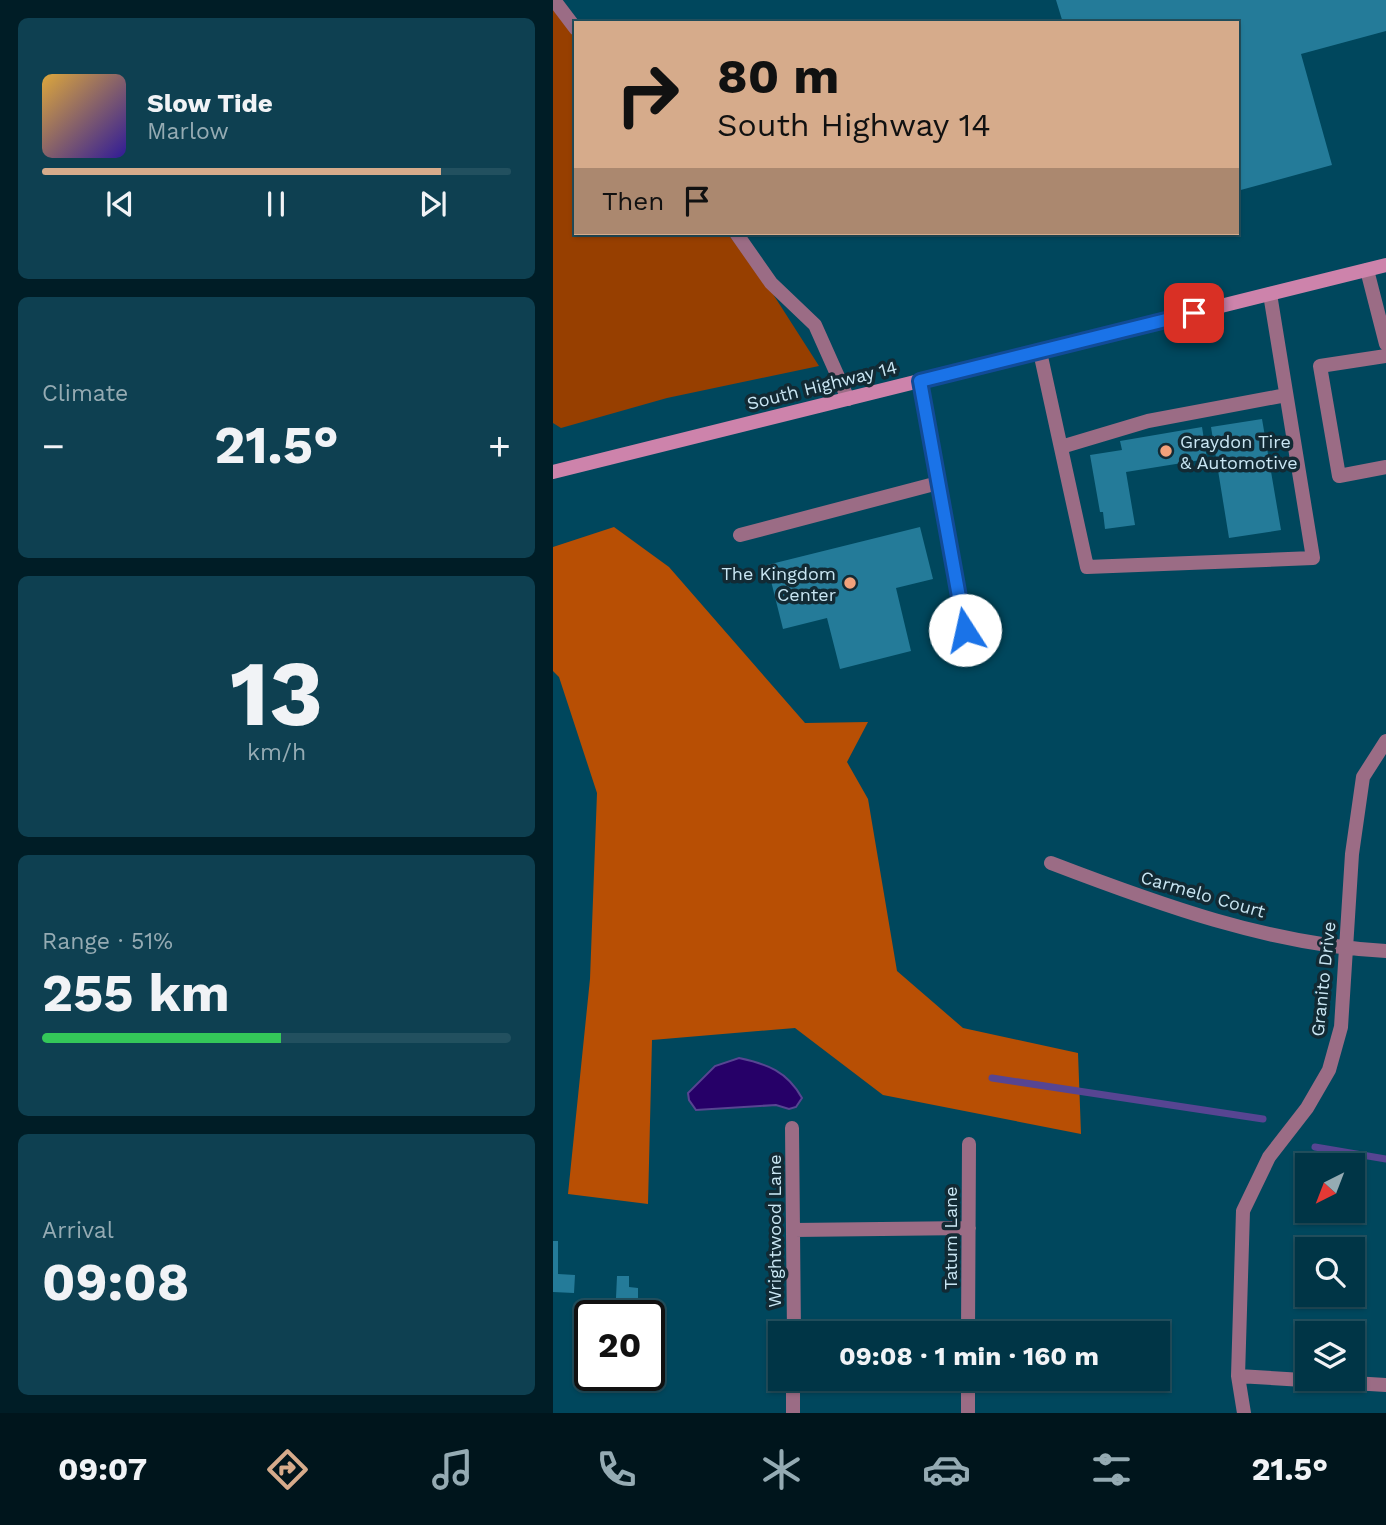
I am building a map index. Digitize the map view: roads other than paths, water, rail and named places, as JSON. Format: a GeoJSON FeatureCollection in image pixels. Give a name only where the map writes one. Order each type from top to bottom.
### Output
{"type":"FeatureCollection","features":[{"type":"Feature","properties":{"kind":"main road","name":"South Highway 14"},"geometry":{"type":"LineString","coordinates":[[555,468],[848,399],[1386,265]]}},
{"type":"Feature","properties":{"kind":"street"},"geometry":{"type":"LineString","coordinates":[[554,0],[574,26]]}},
{"type":"Feature","properties":{"kind":"street"},"geometry":{"type":"LineString","coordinates":[[737,235],[771,283],[815,325],[848,399]]}},
{"type":"Feature","properties":{"kind":"street"},"geometry":{"type":"LineString","coordinates":[[1367,270],[1386,339]]}},
{"type":"Feature","properties":{"kind":"street"},"geometry":{"type":"LineString","coordinates":[[1040,352],[1087,566],[1313,558],[1270,294]]}},
{"type":"Feature","properties":{"kind":"street"},"geometry":{"type":"LineString","coordinates":[[1386,356],[1320,366],[1339,476],[1386,467]]}},
{"type":"Feature","properties":{"kind":"street"},"geometry":{"type":"LineString","coordinates":[[920,381],[965,630]]}},
{"type":"Feature","properties":{"kind":"street"},"geometry":{"type":"LineString","coordinates":[[1061,447],[1148,421],[1286,395]]}},
{"type":"Feature","properties":{"kind":"street"},"geometry":{"type":"LineString","coordinates":[[740,535],[938,483]]}},
{"type":"Feature","properties":{"kind":"street","name":"Granito Drive"},"geometry":{"type":"LineString","coordinates":[[1244,1413],[1238,1376],[1243,1211],[1269,1157],[1307,1108],[1329,1070],[1341,1027],[1352,854],[1363,777],[1386,741]]}},
{"type":"Feature","properties":{"kind":"street","name":"Carmelo Court"},"geometry":{"type":"LineString","coordinates":[[1051,863],[1158,904],[1264,932],[1348,949],[1386,951]]}},
{"type":"Feature","properties":{"kind":"street","name":"Wrightwood Lane"},"geometry":{"type":"LineString","coordinates":[[792,1128],[794,1321]]}},
{"type":"Feature","properties":{"kind":"street","name":"Tatum Lane"},"geometry":{"type":"LineString","coordinates":[[968,1321],[969,1144]]}},
{"type":"Feature","properties":{"kind":"street"},"geometry":{"type":"LineString","coordinates":[[794,1230],[969,1228]]}},
{"type":"Feature","properties":{"kind":"street"},"geometry":{"type":"LineString","coordinates":[[1238,1376],[1386,1385]]}},
{"type":"Feature","properties":{"kind":"street"},"geometry":{"type":"LineString","coordinates":[[793,1391],[793,1413]]}},
{"type":"Feature","properties":{"kind":"street"},"geometry":{"type":"LineString","coordinates":[[968,1391],[968,1413]]}},
{"type":"Feature","properties":{"kind":"waterway"},"geometry":{"type":"LineString","coordinates":[[992,1078],[1263,1119]]}},
{"type":"Feature","properties":{"kind":"waterway"},"geometry":{"type":"LineString","coordinates":[[1315,1147],[1386,1159]]}},
{"type":"Feature","properties":{"kind":"place","name":"Graydon Tire & Automotive"},"geometry":{"type":"Point","coordinates":[1166,451]}},
{"type":"Feature","properties":{"kind":"place","name":"The Kingdom Center"},"geometry":{"type":"Point","coordinates":[850,583]}}]}
